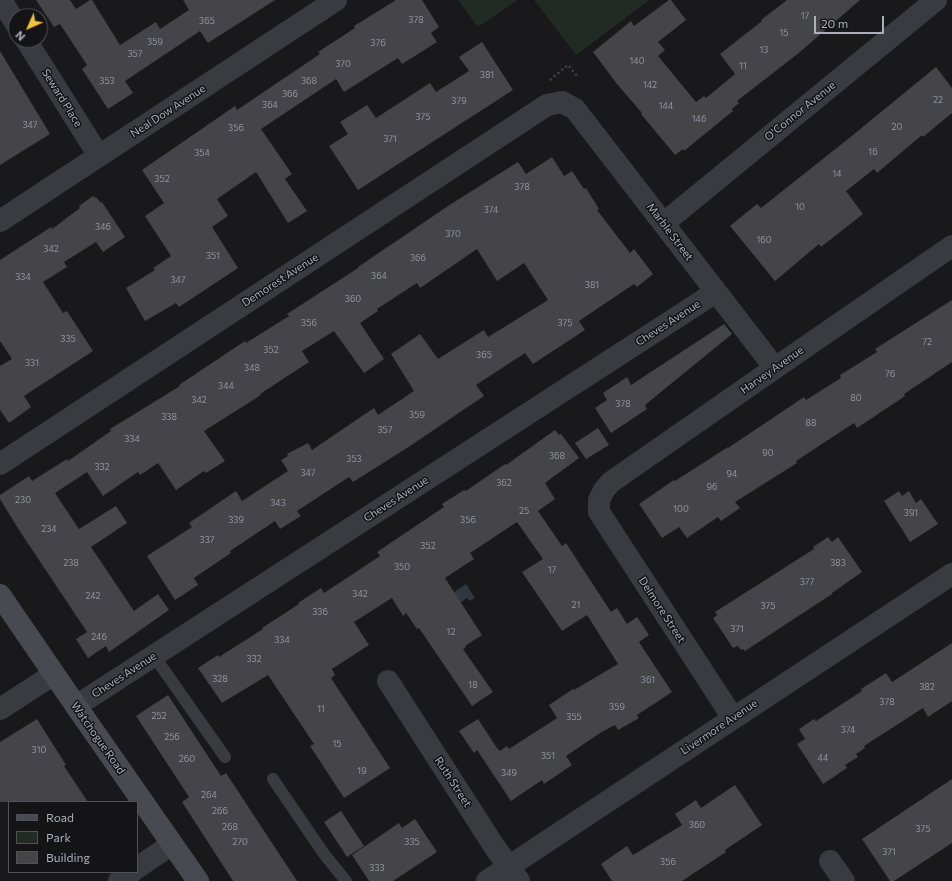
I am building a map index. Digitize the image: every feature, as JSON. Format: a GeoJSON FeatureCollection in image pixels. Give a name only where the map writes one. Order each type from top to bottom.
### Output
{"type":"FeatureCollection","features":[{"type":"Feature","properties":{"kind":"street"},"geometry":{"type":"LineString","coordinates":[[1,0],[8,11]]}},
{"type":"Feature","properties":{"kind":"street","name":"Neal Dow Avenue"},"geometry":{"type":"LineString","coordinates":[[0,221],[336,0]]}},
{"type":"Feature","properties":{"kind":"street","name":"O'Connor Avenue"},"geometry":{"type":"LineString","coordinates":[[664,223],[936,0]]}},
{"type":"Feature","properties":{"kind":"street","name":"Seward Place"},"geometry":{"type":"LineString","coordinates":[[31,48],[99,156]]}},
{"type":"Feature","properties":{"kind":"street","name":"Marble Street"},"geometry":{"type":"LineString","coordinates":[[562,102],[575,109],[775,368]]}},
{"type":"Feature","properties":{"kind":"street","name":"Demorest Avenue"},"geometry":{"type":"LineString","coordinates":[[0,464],[547,105],[562,102]]}},
{"type":"Feature","properties":{"kind":"street","name":"Harvey Avenue"},"geometry":{"type":"LineString","coordinates":[[599,500],[604,490],[611,482],[952,246]]}},
{"type":"Feature","properties":{"kind":"street","name":"Cheves Avenue"},"geometry":{"type":"LineString","coordinates":[[76,706],[716,292]]}},
{"type":"Feature","properties":{"kind":"street","name":"Delmore Street"},"geometry":{"type":"LineString","coordinates":[[599,500],[599,512],[733,718]]}},
{"type":"Feature","properties":{"kind":"street","name":"Livermore Avenue"},"geometry":{"type":"LineString","coordinates":[[487,881],[514,874],[733,718],[952,574]]}},
{"type":"Feature","properties":{"kind":"street","name":"Watchogue Road"},"geometry":{"type":"LineString","coordinates":[[0,595],[198,881]]}},
{"type":"Feature","properties":{"kind":"street"},"geometry":{"type":"LineString","coordinates":[[0,709],[54,674]]}},
{"type":"Feature","properties":{"kind":"street","name":"Ruth Street"},"geometry":{"type":"LineString","coordinates":[[388,681],[494,846],[514,874]]}},
{"type":"Feature","properties":{"kind":"street"},"geometry":{"type":"LineString","coordinates":[[138,867],[172,844]]}},
{"type":"Feature","properties":{"kind":"street"},"geometry":{"type":"LineString","coordinates":[[830,861],[844,881]]}},
{"type":"Feature","properties":{"kind":"street"},"geometry":{"type":"LineString","coordinates":[[118,881],[130,873]]}},
{"type":"Feature","properties":{"kind":"lane"},"geometry":{"type":"LineString","coordinates":[[154,656],[225,757]]}},
{"type":"Feature","properties":{"kind":"lane"},"geometry":{"type":"LineString","coordinates":[[273,779],[324,854],[346,881]]}},
{"type":"Feature","properties":{"kind":"green space"},"geometry":{"type":"Polygon","coordinates":[[[458,0],[518,0],[478,27],[458,0]]]}},
{"type":"Feature","properties":{"kind":"green space"},"geometry":{"type":"Polygon","coordinates":[[[534,0],[649,0],[576,55],[534,0]]]}},
{"type":"Feature","properties":{"kind":"shaded area"},"geometry":{"type":"Polygon","coordinates":[[[466,584],[475,598],[470,601],[467,598],[450,610],[443,600],[466,584]]]}},
{"type":"Feature","properties":{"kind":"building"},"geometry":{"type":"Polygon","coordinates":[[[36,0],[70,0],[76,9],[92,0],[120,45],[156,22],[160,29],[189,10],[183,0],[275,0],[208,43],[200,31],[125,81],[133,93],[108,109],[82,69],[87,65],[60,24],[54,27],[48,18],[48,8],[41,8],[36,0]]]}},
{"type":"Feature","properties":{"kind":"building"},"geometry":{"type":"Polygon","coordinates":[[[396,0],[422,0],[439,27],[431,33],[437,42],[402,64],[398,58],[344,92],[336,79],[261,129],[292,174],[285,179],[307,211],[288,223],[256,172],[217,199],[228,216],[212,227],[238,268],[179,307],[176,303],[145,321],[126,288],[155,270],[153,268],[171,256],[145,216],[164,203],[142,170],[235,106],[237,110],[320,54],[318,52],[355,28],[354,26],[396,0]]]}},
{"type":"Feature","properties":{"kind":"building"},"geometry":{"type":"Polygon","coordinates":[[[671,0],[686,20],[658,42],[665,50],[658,56],[696,102],[704,96],[706,98],[735,74],[720,54],[787,0],[860,0],[800,52],[737,101],[739,103],[732,109],[733,111],[684,151],[683,149],[675,155],[593,52],[631,21],[634,26],[671,0]]]}},
{"type":"Feature","properties":{"kind":"building"},"geometry":{"type":"Polygon","coordinates":[[[482,42],[513,90],[358,190],[329,146],[348,134],[340,122],[367,105],[376,118],[430,83],[436,92],[469,71],[459,57],[482,42]]]}},
{"type":"Feature","properties":{"kind":"building"},"geometry":{"type":"Polygon","coordinates":[[[0,51],[50,134],[0,165],[0,51]]]}},
{"type":"Feature","properties":{"kind":"building"},"geometry":{"type":"Polygon","coordinates":[[[936,67],[952,88],[952,113],[923,137],[922,135],[877,173],[874,169],[846,191],[863,214],[821,247],[819,244],[775,281],[730,226],[757,204],[761,208],[936,67]]]}},
{"type":"Feature","properties":{"kind":"building"},"geometry":{"type":"Polygon","coordinates":[[[552,157],[564,176],[572,171],[584,189],[586,188],[599,209],[597,210],[630,253],[634,249],[653,274],[637,287],[634,284],[579,321],[585,330],[533,364],[525,353],[476,385],[484,396],[410,446],[353,482],[349,477],[297,511],[301,516],[280,529],[275,521],[230,551],[231,553],[194,578],[198,585],[175,600],[147,556],[192,527],[189,523],[236,491],[242,501],[288,471],[281,460],[288,456],[287,454],[308,443],[312,450],[374,408],[378,415],[414,391],[391,354],[420,334],[438,359],[484,330],[488,337],[548,300],[524,263],[497,281],[477,249],[420,288],[417,283],[377,309],[378,311],[360,323],[384,359],[364,373],[334,331],[302,351],[309,362],[260,394],[261,395],[204,431],[225,461],[206,473],[204,471],[176,490],[158,463],[140,475],[138,472],[103,496],[87,472],[55,493],[79,529],[116,506],[127,523],[91,547],[134,611],[158,594],[169,610],[109,652],[106,646],[88,658],[76,639],[87,632],[19,530],[0,499],[0,495],[29,476],[32,481],[67,459],[68,461],[111,431],[110,429],[180,386],[179,385],[245,341],[246,343],[289,316],[287,314],[358,268],[451,204],[518,162],[526,174],[552,157]]]}},
{"type":"Feature","properties":{"kind":"building"},"geometry":{"type":"Polygon","coordinates":[[[93,196],[95,198],[96,197],[101,203],[102,202],[125,237],[103,252],[96,242],[64,262],[67,267],[43,282],[63,313],[67,311],[93,351],[24,396],[31,407],[9,423],[0,410],[0,366],[12,359],[0,341],[0,260],[51,227],[52,229],[93,196]]]}},
{"type":"Feature","properties":{"kind":"building"},"geometry":{"type":"Polygon","coordinates":[[[952,300],[952,362],[857,428],[854,423],[796,461],[797,463],[735,502],[740,508],[721,521],[718,517],[687,538],[679,527],[662,538],[639,504],[674,480],[675,481],[728,448],[804,397],[806,400],[841,378],[840,375],[877,352],[875,349],[952,300]]]}},
{"type":"Feature","properties":{"kind":"building"},"geometry":{"type":"Polygon","coordinates":[[[724,324],[732,334],[645,405],[647,409],[611,433],[595,408],[607,400],[603,393],[627,377],[631,385],[724,324]]]}},
{"type":"Feature","properties":{"kind":"building"},"geometry":{"type":"Polygon","coordinates":[[[598,428],[609,445],[586,459],[575,443],[598,428]]]}},
{"type":"Feature","properties":{"kind":"building"},"geometry":{"type":"Polygon","coordinates":[[[555,430],[559,435],[561,434],[579,458],[545,483],[555,499],[538,511],[562,546],[566,543],[611,612],[617,608],[627,624],[637,617],[649,635],[639,642],[672,692],[637,715],[639,718],[618,730],[615,725],[600,733],[566,756],[572,765],[544,784],[542,780],[511,801],[477,750],[474,753],[459,731],[478,719],[500,751],[507,746],[509,749],[557,718],[549,705],[573,689],[574,690],[618,664],[587,615],[562,631],[522,572],[543,559],[517,522],[470,553],[474,559],[445,578],[482,635],[465,646],[466,647],[463,649],[493,692],[472,706],[419,628],[417,629],[406,613],[403,616],[392,598],[354,622],[369,645],[332,669],[335,675],[331,678],[390,768],[344,798],[310,746],[314,744],[268,675],[222,703],[198,668],[218,655],[219,657],[263,629],[262,628],[321,588],[324,593],[380,556],[377,552],[444,507],[442,504],[464,490],[466,491],[505,464],[506,465],[555,430]]]}},
{"type":"Feature","properties":{"kind":"building"},"geometry":{"type":"Polygon","coordinates":[[[899,491],[902,496],[909,491],[916,503],[921,499],[938,524],[910,542],[884,501],[899,491]]]}},
{"type":"Feature","properties":{"kind":"building"},"geometry":{"type":"Polygon","coordinates":[[[828,537],[832,542],[838,537],[862,572],[832,594],[745,651],[743,649],[741,650],[738,646],[733,648],[713,618],[717,615],[715,612],[814,549],[813,547],[828,537]]]}},
{"type":"Feature","properties":{"kind":"building"},"geometry":{"type":"Polygon","coordinates":[[[952,643],[952,701],[928,717],[923,708],[864,746],[865,748],[856,754],[858,757],[845,765],[847,768],[823,784],[797,744],[805,739],[799,729],[814,719],[816,721],[862,691],[861,689],[886,673],[892,682],[952,643]]]}},
{"type":"Feature","properties":{"kind":"building"},"geometry":{"type":"Polygon","coordinates":[[[168,695],[221,776],[226,773],[297,881],[233,881],[182,802],[189,797],[136,716],[168,695]]]}},
{"type":"Feature","properties":{"kind":"building"},"geometry":{"type":"Polygon","coordinates":[[[37,719],[66,765],[64,766],[87,801],[0,802],[0,742],[37,719]]]}},
{"type":"Feature","properties":{"kind":"building"},"geometry":{"type":"Polygon","coordinates":[[[952,779],[952,843],[894,881],[890,881],[862,839],[952,779]]]}},
{"type":"Feature","properties":{"kind":"building"},"geometry":{"type":"Polygon","coordinates":[[[735,785],[762,825],[725,850],[726,852],[682,881],[612,881],[601,864],[627,846],[633,855],[682,825],[675,814],[696,800],[701,808],[735,785]]]}},
{"type":"Feature","properties":{"kind":"building"},"geometry":{"type":"Polygon","coordinates":[[[341,811],[364,846],[347,857],[324,822],[341,811]]]}},
{"type":"Feature","properties":{"kind":"building"},"geometry":{"type":"Polygon","coordinates":[[[415,819],[437,852],[393,881],[369,881],[352,855],[399,823],[402,828],[415,819]]]}}]}
